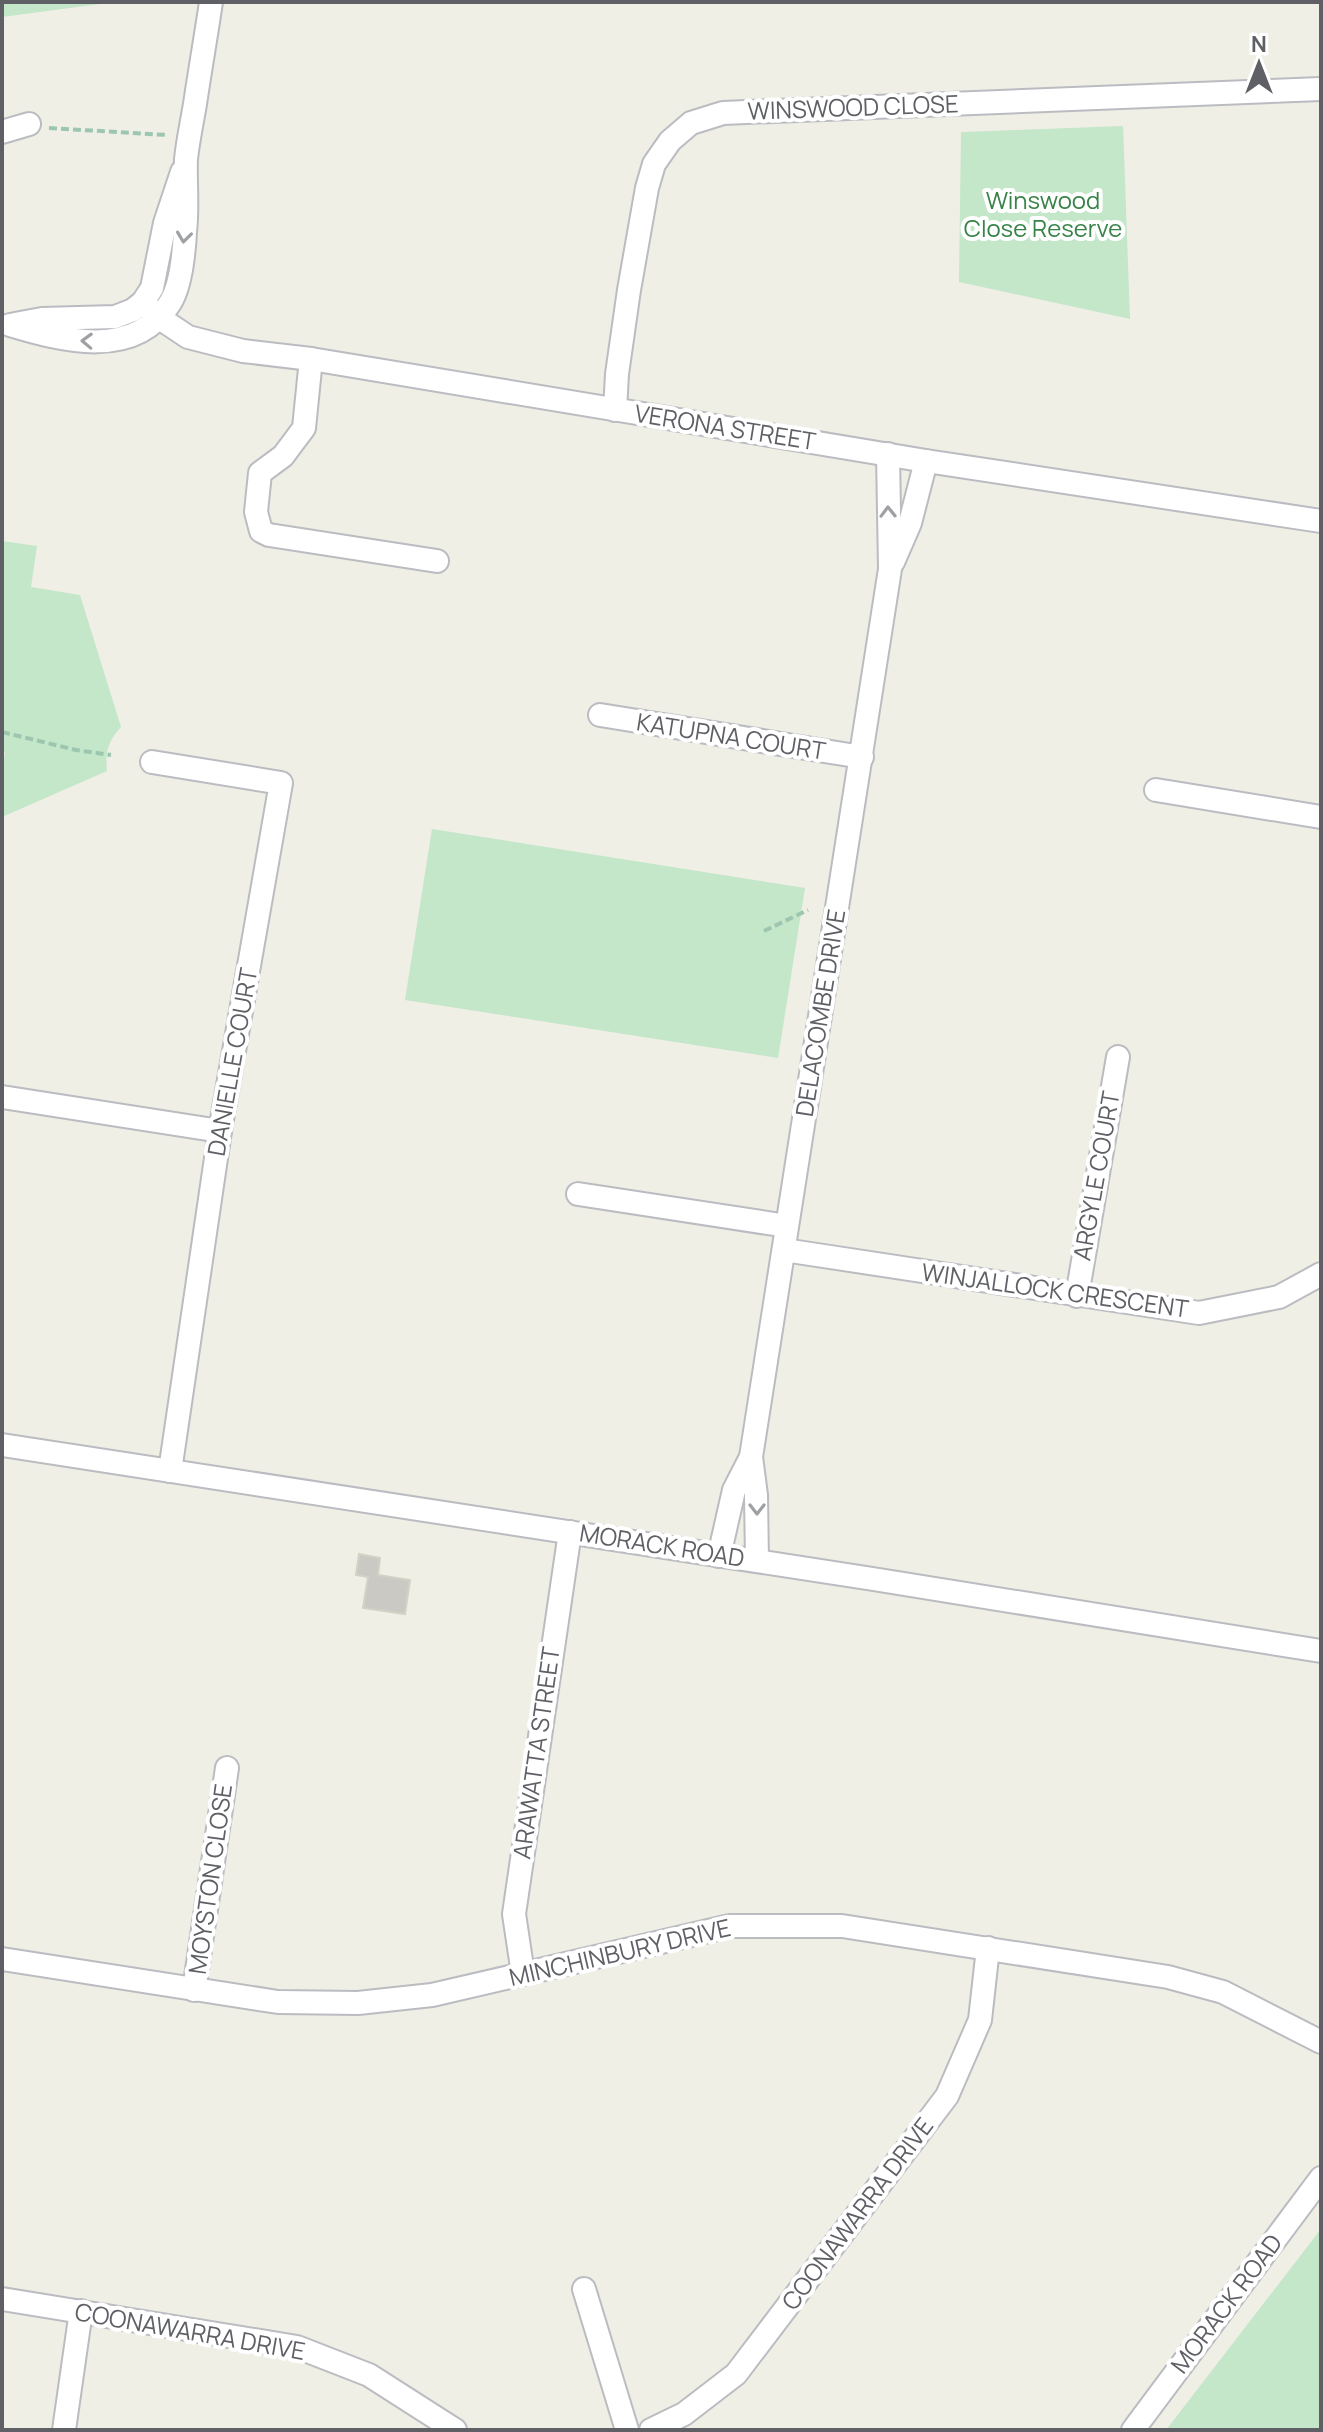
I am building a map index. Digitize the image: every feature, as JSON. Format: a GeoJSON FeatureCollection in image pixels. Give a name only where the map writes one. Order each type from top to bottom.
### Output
{"type":"FeatureCollection","features":[{"type":"Feature","properties":{"kind":"street"},"geometry":{"type":"LineString","coordinates":[[6,325],[42,319],[115,317],[133,310],[151,310],[152,288],[165,223],[186,159],[211,2]]}},
{"type":"Feature","properties":{"kind":"street","name":"WINSWOOD CLOSE"},"geometry":{"type":"LineString","coordinates":[[615,410],[629,290],[647,188],[654,164],[670,141],[691,123],[723,113],[1321,89]]}},
{"type":"Feature","properties":{"kind":"street"},"geometry":{"type":"LineString","coordinates":[[2,132],[29,124]]}},
{"type":"Feature","properties":{"kind":"street","name":"VERONA STREET"},"geometry":{"type":"LineString","coordinates":[[151,310],[188,337],[243,351],[311,359],[926,461],[1321,521]]}},
{"type":"Feature","properties":{"kind":"street"},"geometry":{"type":"LineString","coordinates":[[311,359],[304,428],[283,456],[260,473],[256,512],[261,531],[269,535],[437,561]]}},
{"type":"Feature","properties":{"kind":"street","name":"DELACOMBE DRIVE"},"geometry":{"type":"LineString","coordinates":[[757,1561],[756,1495],[751,1457],[890,569],[888,454]]}},
{"type":"Feature","properties":{"kind":"street","name":"DELACOMBE DRIVE"},"geometry":{"type":"LineString","coordinates":[[890,569],[910,523],[926,461]]}},
{"type":"Feature","properties":{"kind":"street","name":"KATUPNA COURT"},"geometry":{"type":"LineString","coordinates":[[600,715],[862,757]]}},
{"type":"Feature","properties":{"kind":"street","name":"DANIELLE COURT"},"geometry":{"type":"LineString","coordinates":[[152,762],[281,783],[220,1131],[170,1471]]}},
{"type":"Feature","properties":{"kind":"street"},"geometry":{"type":"LineString","coordinates":[[1156,790],[1321,817]]}},
{"type":"Feature","properties":{"kind":"street","name":"ARGYLE COURT"},"geometry":{"type":"LineString","coordinates":[[1077,1296],[1118,1057]]}},
{"type":"Feature","properties":{"kind":"street"},"geometry":{"type":"LineString","coordinates":[[2,1097],[220,1131]]}},
{"type":"Feature","properties":{"kind":"street"},"geometry":{"type":"LineString","coordinates":[[578,1194],[787,1226]]}},
{"type":"Feature","properties":{"kind":"street","name":"WINJALLOCK CRESCENT"},"geometry":{"type":"LineString","coordinates":[[784,1250],[1199,1313],[1279,1297],[1321,1274]]}},
{"type":"Feature","properties":{"kind":"street","name":"MORACK ROAD"},"geometry":{"type":"LineString","coordinates":[[2,1445],[1321,1651]]}},
{"type":"Feature","properties":{"kind":"street","name":"DELACOMBE DRIVE"},"geometry":{"type":"LineString","coordinates":[[719,1556],[734,1490],[751,1457]]}},
{"type":"Feature","properties":{"kind":"street","name":"ARAWATTA STREET"},"geometry":{"type":"LineString","coordinates":[[523,1974],[514,1914],[570,1532]]}},
{"type":"Feature","properties":{"kind":"street","name":"MOYSTON CLOSE"},"geometry":{"type":"LineString","coordinates":[[194,1990],[227,1768]]}},
{"type":"Feature","properties":{"kind":"street","name":"MINCHINBURY DRIVE"},"geometry":{"type":"LineString","coordinates":[[2,1959],[278,2002],[358,2003],[432,1995],[730,1926],[842,1926],[1168,1977],[1223,1992],[1321,2042]]}},
{"type":"Feature","properties":{"kind":"street","name":"COONAWARRA DRIVE"},"geometry":{"type":"LineString","coordinates":[[651,2430],[684,2414],[736,2374],[947,2096],[980,2020],[988,1948]]}},
{"type":"Feature","properties":{"kind":"street","name":"MORACK ROAD"},"geometry":{"type":"LineString","coordinates":[[1133,2430],[1321,2178]]}},
{"type":"Feature","properties":{"kind":"street"},"geometry":{"type":"LineString","coordinates":[[584,2289],[627,2430]]}},
{"type":"Feature","properties":{"kind":"street","name":"COONAWARRA DRIVE"},"geometry":{"type":"LineString","coordinates":[[2,2299],[297,2347],[369,2375],[455,2430]]}},
{"type":"Feature","properties":{"kind":"street"},"geometry":{"type":"LineString","coordinates":[[64,2430],[81,2311]]}},
{"type":"Feature","properties":{"kind":"path"},"geometry":{"type":"LineString","coordinates":[[29,124],[54,129],[153,134]]}},
{"type":"Feature","properties":{"kind":"path"},"geometry":{"type":"LineString","coordinates":[[2,732],[111,755]]}},
{"type":"Feature","properties":{"kind":"path"},"geometry":{"type":"LineString","coordinates":[[764,931],[808,910]]}},
{"type":"Feature","properties":{"kind":"green space"},"geometry":{"type":"Polygon","coordinates":[[[2,2],[115,2],[2,17],[2,2]]]}},
{"type":"Feature","properties":{"kind":"green space","name":"Winswood Close Reserve"},"geometry":{"type":"Polygon","coordinates":[[[1123,126],[1130,319],[959,282],[961,132],[1123,126]]]}},
{"type":"Feature","properties":{"kind":"green space"},"geometry":{"type":"Polygon","coordinates":[[[2,541],[37,546],[31,587],[80,595],[121,727],[108,747],[107,771],[2,817],[5,752],[2,751],[2,541]]]}},
{"type":"Feature","properties":{"kind":"green space"},"geometry":{"type":"Polygon","coordinates":[[[432,829],[805,888],[778,1058],[405,1000],[432,829]]]}},
{"type":"Feature","properties":{"kind":"green space"},"geometry":{"type":"Polygon","coordinates":[[[1321,2229],[1321,2430],[1166,2430],[1321,2229]]]}},
{"type":"Feature","properties":{"kind":"building"},"geometry":{"type":"Polygon","coordinates":[[[359,1554],[380,1558],[378,1575],[410,1580],[405,1614],[363,1608],[368,1577],[356,1575],[359,1554]]]}}]}
